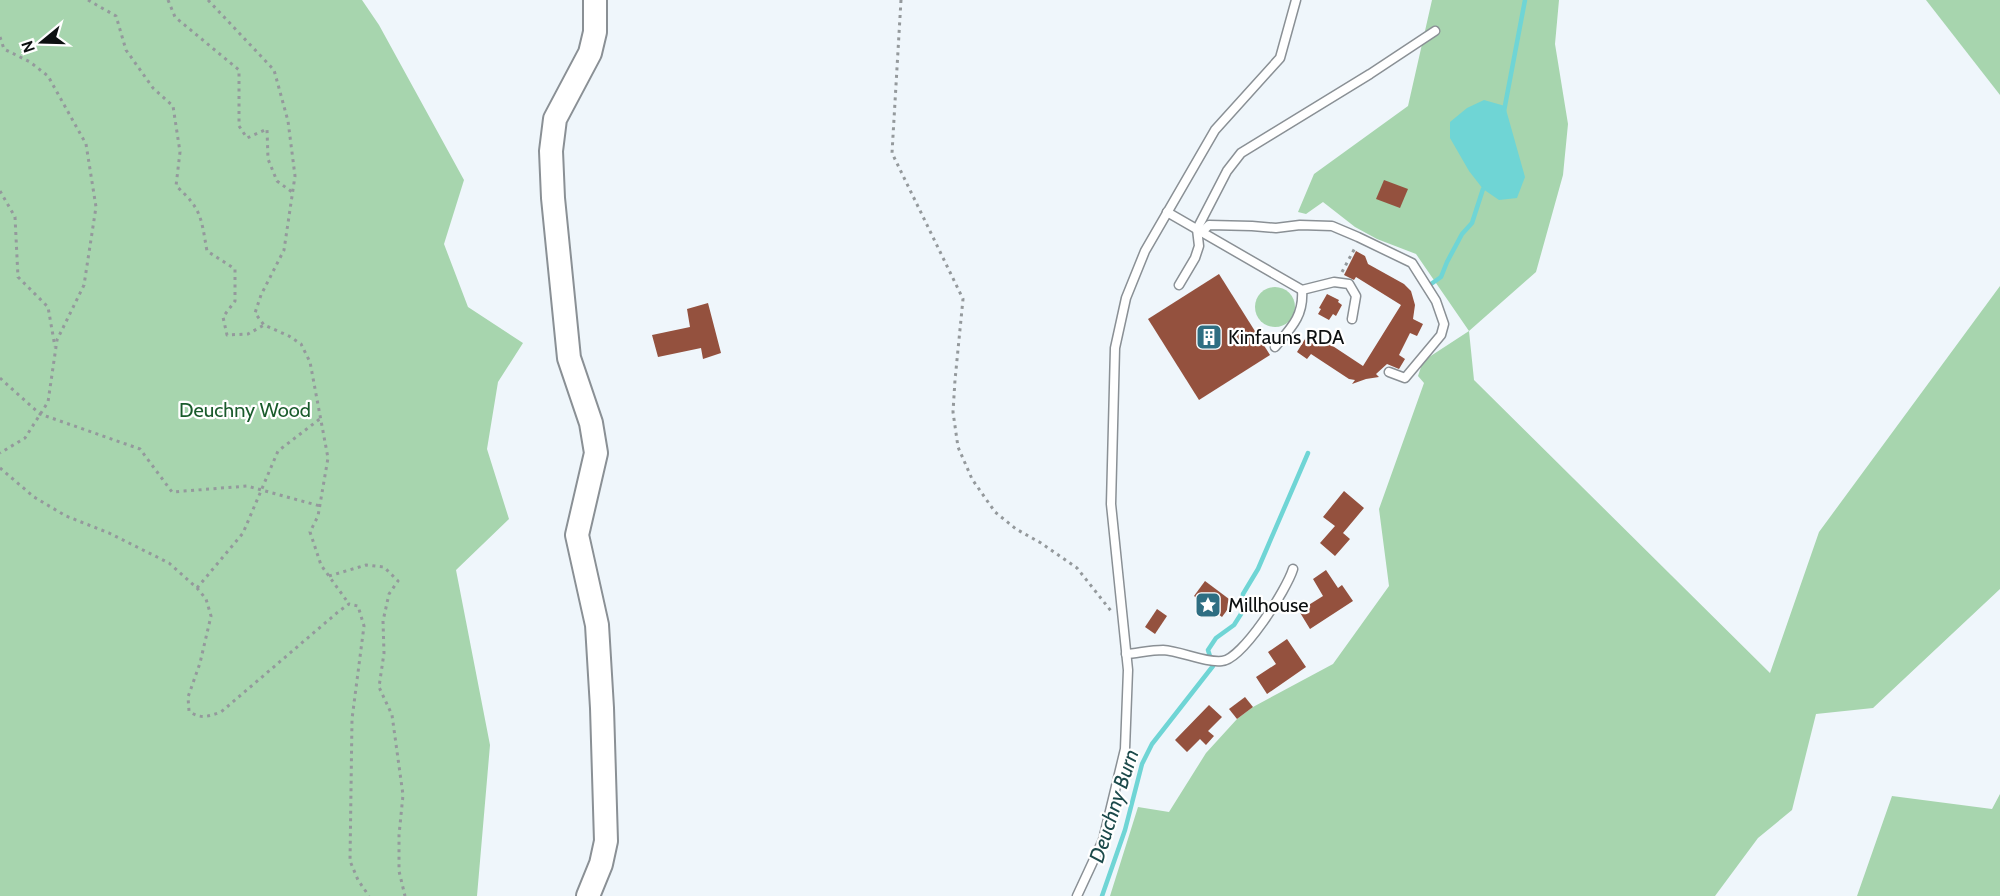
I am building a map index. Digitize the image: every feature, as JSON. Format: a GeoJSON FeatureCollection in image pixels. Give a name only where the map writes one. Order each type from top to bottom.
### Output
{"type":"FeatureCollection","features":[{"type":"Feature","properties":{"kind":"street"},"geometry":{"type":"LineString","coordinates":[[588,896],[601,864],[606,841],[603,730],[597,625],[577,535],[596,453],[591,423],[569,358],[553,198],[551,151],[555,119],[591,52],[595,32],[595,0]]}},
{"type":"Feature","properties":{"kind":"lane"},"geometry":{"type":"LineString","coordinates":[[1077,896],[1103,840],[1125,749],[1128,670],[1111,504],[1115,348],[1126,298],[1145,250],[1215,130],[1280,58],[1296,0]]}},
{"type":"Feature","properties":{"kind":"lane"},"geometry":{"type":"LineString","coordinates":[[1179,285],[1195,258],[1199,246],[1199,231],[1227,171],[1241,153],[1435,31]]}},
{"type":"Feature","properties":{"kind":"lane"},"geometry":{"type":"LineString","coordinates":[[1167,212],[1302,290],[1334,282],[1350,284],[1356,296],[1352,319]]}},
{"type":"Feature","properties":{"kind":"lane"},"geometry":{"type":"LineString","coordinates":[[1199,231],[1209,225],[1276,228],[1300,225],[1332,226],[1412,263],[1436,301],[1444,324],[1441,335],[1405,378],[1389,372]]}},
{"type":"Feature","properties":{"kind":"lane"},"geometry":{"type":"LineString","coordinates":[[1275,347],[1298,317],[1303,304],[1302,290]]}},
{"type":"Feature","properties":{"kind":"lane"},"geometry":{"type":"LineString","coordinates":[[1126,654],[1163,650],[1223,662],[1234,656],[1267,618],[1290,579],[1293,569]]}},
{"type":"Feature","properties":{"kind":"path"},"geometry":{"type":"LineString","coordinates":[[88,0],[116,16],[126,50],[153,88],[173,106],[180,152],[176,186],[187,195],[200,213],[207,251],[235,269],[235,301],[223,317],[227,335],[248,334],[264,325]]}},
{"type":"Feature","properties":{"kind":"path"},"geometry":{"type":"LineString","coordinates":[[168,0],[175,17],[239,70],[239,126],[247,138],[267,129],[268,159],[277,181],[292,192]]}},
{"type":"Feature","properties":{"kind":"path"},"geometry":{"type":"LineString","coordinates":[[208,0],[274,70],[288,121],[295,176],[284,250],[255,312],[264,325],[302,344],[310,362],[328,458],[318,516],[310,532],[321,565],[349,604],[358,606],[364,626],[352,719],[350,861],[369,896]]}},
{"type":"Feature","properties":{"kind":"path"},"geometry":{"type":"LineString","coordinates":[[902,0],[892,153],[963,299],[953,412],[958,447],[972,479],[995,513],[1077,568],[1123,626]]}},
{"type":"Feature","properties":{"kind":"path"},"geometry":{"type":"LineString","coordinates":[[0,37],[4,50],[30,62],[48,76],[86,144],[96,207],[84,285],[57,340],[48,402],[25,438],[0,453]]}},
{"type":"Feature","properties":{"kind":"path"},"geometry":{"type":"LineString","coordinates":[[0,191],[15,217],[18,277],[48,307],[56,352]]}},
{"type":"Feature","properties":{"kind":"path"},"geometry":{"type":"LineString","coordinates":[[1347,263],[1354,249]]}},
{"type":"Feature","properties":{"kind":"path"},"geometry":{"type":"LineString","coordinates":[[0,378],[40,414],[140,449],[172,492],[247,486],[320,506]]}},
{"type":"Feature","properties":{"kind":"path"},"geometry":{"type":"LineString","coordinates":[[197,588],[243,533],[278,451],[321,418]]}},
{"type":"Feature","properties":{"kind":"path"},"geometry":{"type":"LineString","coordinates":[[0,468],[34,497],[66,516],[109,533],[169,563],[206,599],[211,616],[200,663],[188,697],[189,711],[195,715],[205,717],[221,712],[349,604]]}},
{"type":"Feature","properties":{"kind":"path"},"geometry":{"type":"LineString","coordinates":[[329,576],[366,565],[384,567],[398,581],[389,594],[383,621],[384,653],[379,687],[392,715],[404,795],[399,835],[399,871],[405,896]]}},
{"type":"Feature","properties":{"kind":"green space","name":"Deuchny Wood"},"geometry":{"type":"Polygon","coordinates":[[[0,0],[362,0],[379,25],[464,180],[444,244],[468,307],[523,343],[498,382],[487,449],[509,519],[456,570],[490,745],[477,896],[0,896],[0,0]]]}},
{"type":"Feature","properties":{"kind":"green space"},"geometry":{"type":"Polygon","coordinates":[[[1432,0],[1559,0],[1555,44],[1568,124],[1563,175],[1536,272],[1469,331],[1416,254],[1377,239],[1355,227],[1323,202],[1306,214],[1298,212],[1314,174],[1408,106],[1432,0]]]}},
{"type":"Feature","properties":{"kind":"green space"},"geometry":{"type":"Polygon","coordinates":[[[1926,0],[2000,0],[2000,95],[1926,0]]]}},
{"type":"Feature","properties":{"kind":"green space"},"geometry":{"type":"Polygon","coordinates":[[[2000,286],[2000,589],[1873,708],[1816,714],[1792,810],[1758,838],[1715,896],[1110,896],[1138,807],[1169,812],[1206,753],[1237,719],[1253,707],[1333,664],[1389,586],[1379,509],[1424,383],[1418,376],[1423,361],[1469,331],[1474,380],[1770,673],[1819,532],[2000,286]]]}},
{"type":"Feature","properties":{"kind":"green space"},"geometry":{"type":"Polygon","coordinates":[[[1275,287],[1289,293],[1295,307],[1289,321],[1275,327],[1261,321],[1255,307],[1261,293],[1275,287]]]}},
{"type":"Feature","properties":{"kind":"green space"},"geometry":{"type":"Polygon","coordinates":[[[2000,794],[2000,896],[1857,896],[1892,796],[1992,809],[2000,794]]]}},
{"type":"Feature","properties":{"kind":"water"},"geometry":{"type":"Polygon","coordinates":[[[1484,100],[1505,106],[1525,177],[1517,198],[1499,200],[1483,189],[1469,171],[1450,138],[1450,122],[1467,108],[1484,100]]]}},
{"type":"Feature","properties":{"kind":"building"},"geometry":{"type":"Polygon","coordinates":[[[1384,180],[1408,189],[1400,208],[1376,199],[1384,180]]]}},
{"type":"Feature","properties":{"kind":"building"},"geometry":{"type":"Polygon","coordinates":[[[1356,251],[1365,256],[1368,264],[1404,284],[1411,291],[1415,305],[1413,319],[1423,324],[1417,336],[1410,333],[1399,355],[1405,359],[1399,369],[1387,364],[1376,374],[1379,377],[1352,384],[1355,380],[1349,379],[1311,354],[1307,359],[1297,352],[1310,331],[1363,366],[1401,305],[1356,277],[1354,280],[1344,275],[1356,251]]]}},
{"type":"Feature","properties":{"kind":"building","name":"Kinfauns RDA"},"geometry":{"type":"Polygon","coordinates":[[[1219,274],[1270,355],[1199,400],[1148,319],[1219,274]]]}},
{"type":"Feature","properties":{"kind":"building"},"geometry":{"type":"Polygon","coordinates":[[[1327,294],[1339,300],[1338,302],[1342,305],[1336,316],[1333,314],[1329,320],[1318,314],[1327,294]]]}},
{"type":"Feature","properties":{"kind":"building"},"geometry":{"type":"Polygon","coordinates":[[[708,303],[721,353],[703,359],[701,348],[658,357],[652,335],[690,327],[687,309],[708,303]]]}},
{"type":"Feature","properties":{"kind":"building"},"geometry":{"type":"Polygon","coordinates":[[[1344,491],[1364,508],[1343,533],[1350,539],[1335,556],[1320,543],[1335,526],[1323,517],[1344,491]]]}},
{"type":"Feature","properties":{"kind":"building"},"geometry":{"type":"Polygon","coordinates":[[[1326,570],[1338,588],[1342,585],[1353,601],[1310,629],[1299,611],[1323,596],[1313,579],[1326,570]]]}},
{"type":"Feature","properties":{"kind":"building"},"geometry":{"type":"Polygon","coordinates":[[[1205,581],[1233,602],[1222,617],[1194,596],[1205,581]]]}},
{"type":"Feature","properties":{"kind":"building"},"geometry":{"type":"Polygon","coordinates":[[[1157,609],[1167,616],[1155,634],[1145,627],[1157,609]]]}},
{"type":"Feature","properties":{"kind":"building"},"geometry":{"type":"Polygon","coordinates":[[[1287,639],[1306,667],[1267,694],[1256,677],[1276,664],[1268,652],[1287,639]]]}},
{"type":"Feature","properties":{"kind":"building"},"geometry":{"type":"Polygon","coordinates":[[[1245,697],[1253,707],[1237,719],[1229,709],[1245,697]]]}},
{"type":"Feature","properties":{"kind":"building"},"geometry":{"type":"Polygon","coordinates":[[[1209,705],[1222,717],[1208,731],[1214,736],[1206,745],[1200,739],[1187,752],[1175,740],[1209,705]]]}},
{"type":"Feature","properties":{"kind":"waterway","name":"Deuchny Burn"},"geometry":{"type":"LineString","coordinates":[[1504,111],[1525,0]]}},
{"type":"Feature","properties":{"kind":"waterway"},"geometry":{"type":"LineString","coordinates":[[1431,284],[1441,277],[1462,234],[1472,223],[1483,189]]}},
{"type":"Feature","properties":{"kind":"waterway","name":"Deuchny Burn"},"geometry":{"type":"LineString","coordinates":[[1102,896],[1125,830],[1142,764],[1152,744],[1213,666],[1208,650],[1216,638],[1234,625],[1241,614],[1243,594],[1258,569],[1308,453]]}},
{"type":"Feature","properties":{"kind":"place","name":"Kinfauns RDA"},"geometry":{"type":"Point","coordinates":[1209,337]}},
{"type":"Feature","properties":{"kind":"place","name":"Millhouse"},"geometry":{"type":"Point","coordinates":[1208,605]}}]}
